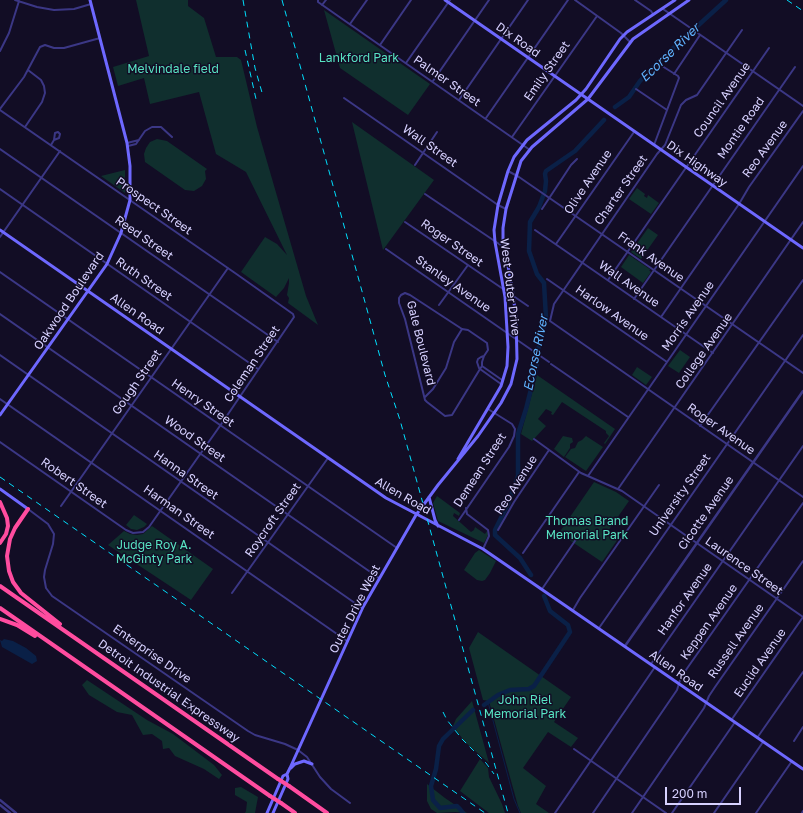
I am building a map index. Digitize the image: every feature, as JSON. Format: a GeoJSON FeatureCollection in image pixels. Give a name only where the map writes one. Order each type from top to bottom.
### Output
{"type":"FeatureCollection","features":[{"type":"Feature","properties":{"kind":"highway"},"geometry":{"type":"LineString","coordinates":[[0,502],[7,518],[8,526],[6,534],[0,543]]}},
{"type":"Feature","properties":{"kind":"highway"},"geometry":{"type":"LineString","coordinates":[[28,509],[15,528],[8,544],[7,559],[11,577],[17,588],[26,598],[73,634],[83,644]]}},
{"type":"Feature","properties":{"kind":"highway","name":"Detroit Industrial Expressway"},"geometry":{"type":"LineString","coordinates":[[0,586],[327,813]]}},
{"type":"Feature","properties":{"kind":"highway"},"geometry":{"type":"LineString","coordinates":[[0,608],[295,813]]}},
{"type":"Feature","properties":{"kind":"highway"},"geometry":{"type":"LineString","coordinates":[[0,619],[17,625],[59,650]]}},
{"type":"Feature","properties":{"kind":"main road","name":"Oakwood Boulevard"},"geometry":{"type":"LineString","coordinates":[[0,415],[49,348],[107,264],[121,233],[130,200],[131,177],[128,144],[90,0]]}},
{"type":"Feature","properties":{"kind":"main road","name":"Dix Road"},"geometry":{"type":"LineString","coordinates":[[445,0],[449,1],[501,40],[581,95]]}},
{"type":"Feature","properties":{"kind":"main road","name":"West Outer Drive"},"geometry":{"type":"LineString","coordinates":[[457,462],[464,447],[503,382],[508,356],[508,333],[504,290],[494,230],[498,205],[508,171],[514,157],[523,144],[581,95],[627,32],[675,0]]}},
{"type":"Feature","properties":{"kind":"main road","name":"West Outer Drive"},"geometry":{"type":"LineString","coordinates":[[457,462],[478,436],[506,396],[513,380],[517,359],[517,339],[514,296],[505,248],[503,228],[506,209],[521,161],[530,150],[588,99],[598,88],[630,42],[687,1]]}},
{"type":"Feature","properties":{"kind":"main road"},"geometry":{"type":"LineString","coordinates":[[603,65],[610,70]]}},
{"type":"Feature","properties":{"kind":"main road"},"geometry":{"type":"LineString","coordinates":[[590,83],[598,88]]}},
{"type":"Feature","properties":{"kind":"main road","name":"Dix Highway"},"geometry":{"type":"LineString","coordinates":[[581,95],[803,248]]}},
{"type":"Feature","properties":{"kind":"main road"},"geometry":{"type":"LineString","coordinates":[[573,103],[578,109]]}},
{"type":"Feature","properties":{"kind":"main road","name":"Allen Road"},"geometry":{"type":"LineString","coordinates":[[2,231],[386,498],[483,548],[803,769]]}},
{"type":"Feature","properties":{"kind":"main road","name":"Outer Drive West"},"geometry":{"type":"LineString","coordinates":[[288,773],[362,608],[416,514],[457,462]]}},
{"type":"Feature","properties":{"kind":"main road","name":"Enterprise Drive"},"geometry":{"type":"LineString","coordinates":[[0,489],[28,509]]}},
{"type":"Feature","properties":{"kind":"main road"},"geometry":{"type":"LineString","coordinates":[[429,497],[438,526]]}},
{"type":"Feature","properties":{"kind":"main road"},"geometry":{"type":"LineString","coordinates":[[267,813],[283,776],[299,762],[307,761],[312,764]]}},
{"type":"Feature","properties":{"kind":"main road"},"geometry":{"type":"LineString","coordinates":[[273,813],[288,779],[288,773]]}},
{"type":"Feature","properties":{"kind":"street"},"geometry":{"type":"LineString","coordinates":[[16,0],[37,8],[54,10],[74,9],[91,4]]}},
{"type":"Feature","properties":{"kind":"street","name":"Palmer Street"},"geometry":{"type":"LineString","coordinates":[[318,0],[322,5],[530,150]]}},
{"type":"Feature","properties":{"kind":"street"},"geometry":{"type":"LineString","coordinates":[[322,5],[326,0]]}},
{"type":"Feature","properties":{"kind":"street"},"geometry":{"type":"LineString","coordinates":[[350,24],[368,0]]}},
{"type":"Feature","properties":{"kind":"street"},"geometry":{"type":"LineString","coordinates":[[380,45],[411,0]]}},
{"type":"Feature","properties":{"kind":"street"},"geometry":{"type":"LineString","coordinates":[[433,82],[489,0]]}},
{"type":"Feature","properties":{"kind":"street"},"geometry":{"type":"LineString","coordinates":[[459,100],[528,0]]}},
{"type":"Feature","properties":{"kind":"street"},"geometry":{"type":"LineString","coordinates":[[486,118],[568,0]]}},
{"type":"Feature","properties":{"kind":"street"},"geometry":{"type":"LineString","coordinates":[[575,0],[624,35],[630,42]]}},
{"type":"Feature","properties":{"kind":"street"},"geometry":{"type":"LineString","coordinates":[[635,0],[653,14]]}},
{"type":"Feature","properties":{"kind":"street"},"geometry":{"type":"LineString","coordinates":[[0,51],[9,33],[19,1]]}},
{"type":"Feature","properties":{"kind":"street"},"geometry":{"type":"LineString","coordinates":[[406,63],[449,1]]}},
{"type":"Feature","properties":{"kind":"street"},"geometry":{"type":"LineString","coordinates":[[663,9],[803,106]]}},
{"type":"Feature","properties":{"kind":"street","name":"Emily Street"},"geometry":{"type":"LineString","coordinates":[[512,137],[597,16]]}},
{"type":"Feature","properties":{"kind":"street","name":"Charter Street"},"geometry":{"type":"LineString","coordinates":[[550,321],[553,305],[665,145],[681,105],[686,100],[697,95],[742,30]]}},
{"type":"Feature","properties":{"kind":"street"},"geometry":{"type":"LineString","coordinates":[[674,74],[700,34]]}},
{"type":"Feature","properties":{"kind":"street"},"geometry":{"type":"LineString","coordinates":[[0,110],[28,70],[38,49],[42,46],[64,48],[100,38]]}},
{"type":"Feature","properties":{"kind":"street","name":"Council Avenue"},"geometry":{"type":"LineString","coordinates":[[608,280],[769,48]]}},
{"type":"Feature","properties":{"kind":"street"},"geometry":{"type":"LineString","coordinates":[[654,145],[679,77],[662,66]]}},
{"type":"Feature","properties":{"kind":"street","name":"Montie Road"},"geometry":{"type":"LineString","coordinates":[[634,298],[795,67]]}},
{"type":"Feature","properties":{"kind":"street"},"geometry":{"type":"LineString","coordinates":[[24,127],[42,102],[45,93],[41,80],[28,70]]}},
{"type":"Feature","properties":{"kind":"street"},"geometry":{"type":"LineString","coordinates":[[636,89],[667,110]]}},
{"type":"Feature","properties":{"kind":"street","name":"Wall Street"},"geometry":{"type":"LineString","coordinates":[[344,98],[498,205],[506,209]]}},
{"type":"Feature","properties":{"kind":"street","name":"Prospect Street"},"geometry":{"type":"LineString","coordinates":[[0,110],[293,314],[294,319]]}},
{"type":"Feature","properties":{"kind":"street","name":"Reo Avenue"},"geometry":{"type":"LineString","coordinates":[[661,317],[739,204],[749,187],[803,111]]}},
{"type":"Feature","properties":{"kind":"street"},"geometry":{"type":"LineString","coordinates":[[128,144],[140,140],[149,128],[156,126],[161,127],[172,137]]}},
{"type":"Feature","properties":{"kind":"street","name":"Olive Avenue"},"geometry":{"type":"LineString","coordinates":[[556,244],[634,131]]}},
{"type":"Feature","properties":{"kind":"street"},"geometry":{"type":"LineString","coordinates":[[415,165],[437,132]]}},
{"type":"Feature","properties":{"kind":"street"},"geometry":{"type":"LineString","coordinates":[[51,145],[54,140]]}},
{"type":"Feature","properties":{"kind":"street","name":"Reed Street"},"geometry":{"type":"LineString","coordinates":[[0,149],[278,342]]}},
{"type":"Feature","properties":{"kind":"street"},"geometry":{"type":"LineString","coordinates":[[0,237],[2,231],[60,151]]}},
{"type":"Feature","properties":{"kind":"street"},"geometry":{"type":"LineString","coordinates":[[542,209],[571,165],[577,159]]}},
{"type":"Feature","properties":{"kind":"street","name":"Morris Avenue"},"geometry":{"type":"LineString","coordinates":[[588,476],[803,166]]}},
{"type":"Feature","properties":{"kind":"street","name":"Frank Avenue"},"geometry":{"type":"LineString","coordinates":[[508,171],[550,197],[803,373]]}},
{"type":"Feature","properties":{"kind":"street","name":"Ruth Street"},"geometry":{"type":"LineString","coordinates":[[0,189],[259,369]]}},
{"type":"Feature","properties":{"kind":"street"},"geometry":{"type":"LineString","coordinates":[[425,194],[505,248]]}},
{"type":"Feature","properties":{"kind":"street","name":"Roger Street"},"geometry":{"type":"LineString","coordinates":[[405,222],[528,306]]}},
{"type":"Feature","properties":{"kind":"street","name":"College Avenue"},"geometry":{"type":"LineString","coordinates":[[618,489],[803,222]]}},
{"type":"Feature","properties":{"kind":"street","name":"Wall Avenue"},"geometry":{"type":"LineString","coordinates":[[535,230],[713,353]]}},
{"type":"Feature","properties":{"kind":"street","name":"Stanley Avenue"},"geometry":{"type":"LineString","coordinates":[[386,249],[517,339],[628,418]]}},
{"type":"Feature","properties":{"kind":"street"},"geometry":{"type":"LineString","coordinates":[[439,306],[468,265]]}},
{"type":"Feature","properties":{"kind":"street","name":"Gough Street"},"geometry":{"type":"LineString","coordinates":[[61,506],[228,268]]}},
{"type":"Feature","properties":{"kind":"street","name":"Henry Street"},"geometry":{"type":"LineString","coordinates":[[0,272],[397,548]]}},
{"type":"Feature","properties":{"kind":"street","name":"Harlow Avenue"},"geometry":{"type":"LineString","coordinates":[[547,279],[667,362]]}},
{"type":"Feature","properties":{"kind":"street"},"geometry":{"type":"LineString","coordinates":[[700,426],[803,280]]}},
{"type":"Feature","properties":{"kind":"street","name":"Gale Boulevard"},"geometry":{"type":"LineString","coordinates":[[404,293],[410,294],[462,329],[468,330],[487,344],[488,350],[484,356],[481,368],[452,416],[445,416],[427,402],[425,397],[406,319],[399,303],[399,298],[404,293]]}},
{"type":"Feature","properties":{"kind":"street","name":"Wood Street"},"geometry":{"type":"LineString","coordinates":[[0,314],[379,578]]}},
{"type":"Feature","properties":{"kind":"street","name":"Coleman Street"},"geometry":{"type":"LineString","coordinates":[[139,533],[146,530],[161,511],[294,319]]}},
{"type":"Feature","properties":{"kind":"street","name":"Roger Avenue"},"geometry":{"type":"LineString","coordinates":[[550,321],[803,497]]}},
{"type":"Feature","properties":{"kind":"street"},"geometry":{"type":"LineString","coordinates":[[425,397],[434,388],[446,368],[454,342],[462,329]]}},
{"type":"Feature","properties":{"kind":"street","name":"University Street"},"geometry":{"type":"LineString","coordinates":[[599,628],[803,335]]}},
{"type":"Feature","properties":{"kind":"street","name":"Hanna Street"},"geometry":{"type":"LineString","coordinates":[[0,356],[362,608]]}},
{"type":"Feature","properties":{"kind":"street","name":"Gale Boulevard"},"geometry":{"type":"LineString","coordinates":[[481,368],[477,364],[477,360],[484,356]]}},
{"type":"Feature","properties":{"kind":"street"},"geometry":{"type":"LineString","coordinates":[[481,368],[503,382]]}},
{"type":"Feature","properties":{"kind":"street","name":"Cicotte Avenue"},"geometry":{"type":"LineString","coordinates":[[625,646],[803,391]]}},
{"type":"Feature","properties":{"kind":"street","name":"Harman Street"},"geometry":{"type":"LineString","coordinates":[[0,399],[347,641]]}},
{"type":"Feature","properties":{"kind":"street"},"geometry":{"type":"LineString","coordinates":[[488,409],[495,412]]}},
{"type":"Feature","properties":{"kind":"street","name":"Demean Street"},"geometry":{"type":"LineString","coordinates":[[459,520],[509,447],[514,436],[515,429],[512,423],[495,412]]}},
{"type":"Feature","properties":{"kind":"street","name":"Laurence Street"},"geometry":{"type":"LineString","coordinates":[[534,440],[579,471],[618,489],[803,617]]}},
{"type":"Feature","properties":{"kind":"street","name":"Robert Street"},"geometry":{"type":"LineString","coordinates":[[0,442],[126,530],[139,533]]}},
{"type":"Feature","properties":{"kind":"street","name":"Hanfor Avenue"},"geometry":{"type":"LineString","coordinates":[[651,664],[803,446]]}},
{"type":"Feature","properties":{"kind":"street","name":"Reo Avenue"},"geometry":{"type":"LineString","coordinates":[[498,530],[514,502],[549,450]]}},
{"type":"Feature","properties":{"kind":"street","name":"Roycroft Street"},"geometry":{"type":"LineString","coordinates":[[232,594],[328,458]]}},
{"type":"Feature","properties":{"kind":"street"},"geometry":{"type":"LineString","coordinates":[[523,553],[579,471]]}},
{"type":"Feature","properties":{"kind":"street"},"geometry":{"type":"LineString","coordinates":[[573,610],[659,485]]}},
{"type":"Feature","properties":{"kind":"street","name":"Keppen Avenue"},"geometry":{"type":"LineString","coordinates":[[593,813],[677,690],[681,677],[803,503]]}},
{"type":"Feature","properties":{"kind":"street"},"geometry":{"type":"LineString","coordinates":[[466,508],[467,514],[486,527],[489,531],[488,540],[483,548]]}},
{"type":"Feature","properties":{"kind":"street","name":"Enterprise Drive"},"geometry":{"type":"LineString","coordinates":[[28,509],[48,524],[54,534],[54,544],[44,577],[46,588],[52,596],[248,732],[298,750],[307,757],[320,777],[331,789],[350,802]]}},
{"type":"Feature","properties":{"kind":"street"},"geometry":{"type":"LineString","coordinates":[[542,589],[577,538]]}},
{"type":"Feature","properties":{"kind":"street","name":"Russell Avenue"},"geometry":{"type":"LineString","coordinates":[[632,813],[704,708],[715,687],[803,561]]}},
{"type":"Feature","properties":{"kind":"street","name":"Euclid Avenue"},"geometry":{"type":"LineString","coordinates":[[731,720],[803,617]]}},
{"type":"Feature","properties":{"kind":"street"},"geometry":{"type":"LineString","coordinates":[[555,813],[655,667]]}},
{"type":"Feature","properties":{"kind":"street"},"geometry":{"type":"LineString","coordinates":[[758,738],[803,672]]}},
{"type":"Feature","properties":{"kind":"street"},"geometry":{"type":"LineString","coordinates":[[672,813],[735,722]]}},
{"type":"Feature","properties":{"kind":"street"},"geometry":{"type":"LineString","coordinates":[[794,741],[803,728]]}},
{"type":"Feature","properties":{"kind":"street"},"geometry":{"type":"LineString","coordinates":[[714,813],[763,742]]}},
{"type":"Feature","properties":{"kind":"street"},"geometry":{"type":"LineString","coordinates":[[574,749],[666,813]]}},
{"type":"Feature","properties":{"kind":"street"},"geometry":{"type":"LineString","coordinates":[[756,813],[792,761]]}},
{"type":"Feature","properties":{"kind":"street"},"geometry":{"type":"LineString","coordinates":[[0,800],[16,813]]}},
{"type":"Feature","properties":{"kind":"street"},"geometry":{"type":"LineString","coordinates":[[0,805],[10,813]]}},
{"type":"Feature","properties":{"kind":"green space","name":"Melvindale field"},"geometry":{"type":"Polygon","coordinates":[[[136,0],[188,0],[188,6],[204,18],[216,57],[237,57],[241,60],[257,127],[306,296],[318,325],[288,303],[289,298],[287,295],[289,278],[284,288],[276,297],[241,272],[265,237],[277,244],[287,255],[246,172],[216,154],[199,92],[150,104],[144,78],[118,86],[113,67],[149,56],[136,0]]]}},
{"type":"Feature","properties":{"kind":"green space","name":"Lankford Park"},"geometry":{"type":"Polygon","coordinates":[[[324,10],[430,84],[408,115],[340,68],[324,10]]]}},
{"type":"Feature","properties":{"kind":"green space"},"geometry":{"type":"Polygon","coordinates":[[[352,122],[434,180],[383,250],[352,122]]]}},
{"type":"Feature","properties":{"kind":"green space"},"geometry":{"type":"Polygon","coordinates":[[[157,139],[167,141],[207,169],[205,171],[206,179],[202,186],[194,191],[185,190],[145,162],[144,154],[146,148],[150,142],[157,139]]]}},
{"type":"Feature","properties":{"kind":"green space"},"geometry":{"type":"Polygon","coordinates":[[[125,170],[125,193],[101,176],[125,170]]]}},
{"type":"Feature","properties":{"kind":"green space"},"geometry":{"type":"Polygon","coordinates":[[[637,188],[645,194],[644,196],[647,198],[648,195],[659,203],[651,214],[629,199],[637,188]]]}},
{"type":"Feature","properties":{"kind":"green space"},"geometry":{"type":"Polygon","coordinates":[[[648,228],[658,235],[641,259],[631,252],[648,228]]]}},
{"type":"Feature","properties":{"kind":"green space"},"geometry":{"type":"Polygon","coordinates":[[[629,255],[651,270],[649,270],[651,272],[643,283],[621,267],[629,255]]]}},
{"type":"Feature","properties":{"kind":"green space"},"geometry":{"type":"Polygon","coordinates":[[[680,350],[690,357],[679,373],[668,366],[680,350]]]}},
{"type":"Feature","properties":{"kind":"green space"},"geometry":{"type":"Polygon","coordinates":[[[637,367],[652,377],[646,385],[632,375],[637,367]]]}},
{"type":"Feature","properties":{"kind":"green space"},"geometry":{"type":"Polygon","coordinates":[[[537,375],[615,429],[605,444],[604,443],[609,436],[606,431],[562,402],[553,415],[551,414],[552,412],[546,409],[538,419],[546,426],[532,441],[521,434],[537,375]]]}},
{"type":"Feature","properties":{"kind":"green space"},"geometry":{"type":"Polygon","coordinates":[[[563,436],[572,438],[573,442],[570,444],[570,448],[564,457],[554,449],[563,436]]]}},
{"type":"Feature","properties":{"kind":"green space"},"geometry":{"type":"Polygon","coordinates":[[[586,436],[603,447],[586,471],[565,457],[571,449],[575,448],[578,442],[586,436]]]}},
{"type":"Feature","properties":{"kind":"green space","name":"Thomas Brand Memorial Park"},"geometry":{"type":"Polygon","coordinates":[[[594,482],[616,492],[629,501],[608,531],[618,539],[602,562],[559,533],[594,482]]]}},
{"type":"Feature","properties":{"kind":"green space"},"geometry":{"type":"Polygon","coordinates":[[[437,496],[460,513],[459,516],[454,513],[453,516],[471,532],[475,527],[485,534],[487,531],[488,535],[484,543],[438,521],[433,503],[437,496]]]}},
{"type":"Feature","properties":{"kind":"green space"},"geometry":{"type":"Polygon","coordinates":[[[134,515],[147,524],[137,530],[131,529],[126,525],[134,515]]]}},
{"type":"Feature","properties":{"kind":"green space","name":"Judge Roy A. McGinty Park"},"geometry":{"type":"Polygon","coordinates":[[[152,526],[213,569],[191,600],[108,545],[124,531],[130,534],[143,534],[152,526]]]}},
{"type":"Feature","properties":{"kind":"green space"},"geometry":{"type":"Polygon","coordinates":[[[479,550],[496,561],[490,573],[485,580],[482,581],[477,580],[464,570],[475,553],[479,550]]]}},
{"type":"Feature","properties":{"kind":"green space","name":"John Riel Memorial Park"},"geometry":{"type":"Polygon","coordinates":[[[478,632],[571,697],[554,722],[578,738],[571,747],[548,732],[523,768],[546,786],[536,804],[549,813],[521,813],[518,806],[489,701],[483,700],[469,648],[478,632]]]}},
{"type":"Feature","properties":{"kind":"green space"},"geometry":{"type":"Polygon","coordinates":[[[87,680],[147,720],[173,734],[214,765],[222,775],[219,779],[204,769],[175,756],[169,748],[163,749],[162,741],[152,734],[143,735],[132,715],[117,712],[89,695],[82,685],[87,680]]]}},
{"type":"Feature","properties":{"kind":"green space"},"geometry":{"type":"Polygon","coordinates":[[[472,701],[489,763],[465,742],[453,726],[456,719],[472,701]]]}},
{"type":"Feature","properties":{"kind":"green space"},"geometry":{"type":"Polygon","coordinates":[[[480,759],[488,768],[489,777],[505,813],[489,813],[460,791],[480,759]]]}},
{"type":"Feature","properties":{"kind":"green space"},"geometry":{"type":"Polygon","coordinates":[[[427,784],[467,813],[437,813],[431,809],[427,801],[427,784]]]}},
{"type":"Feature","properties":{"kind":"green space"},"geometry":{"type":"Polygon","coordinates":[[[241,787],[258,797],[255,813],[245,813],[247,802],[235,795],[235,788],[241,787]]]}},
{"type":"Feature","properties":{"kind":"water"},"geometry":{"type":"Polygon","coordinates":[[[4,639],[13,641],[26,648],[36,656],[37,661],[32,664],[2,647],[0,640],[2,641],[4,639]]]}},
{"type":"Feature","properties":{"kind":"waterway","name":"Ecorse River"},"geometry":{"type":"LineString","coordinates":[[615,107],[629,97],[640,81],[658,62],[726,0]]}},
{"type":"Feature","properties":{"kind":"waterway","name":"Ecorse River"},"geometry":{"type":"LineString","coordinates":[[531,575],[520,558],[495,535],[495,530],[508,504],[518,476],[518,434],[537,365],[537,354],[546,318],[544,283],[537,274],[529,251],[530,222],[539,207],[545,191],[546,171],[575,151],[604,120]]}},
{"type":"Feature","properties":{"kind":"waterway","name":"Ecorse River"},"geometry":{"type":"LineString","coordinates":[[484,705],[498,695],[510,690],[529,689],[534,686],[570,632],[568,625],[550,611],[544,596]]}},
{"type":"Feature","properties":{"kind":"waterway"},"geometry":{"type":"LineString","coordinates":[[488,702],[514,799],[520,813]]}},
{"type":"Feature","properties":{"kind":"waterway","name":"Ecorse River"},"geometry":{"type":"LineString","coordinates":[[463,813],[457,806],[440,808],[433,800],[431,786],[436,769],[439,746],[443,739],[473,710]]}},
{"type":"Feature","properties":{"kind":"railway"},"geometry":{"type":"LineString","coordinates":[[243,0],[255,68],[263,96]]}},
{"type":"Feature","properties":{"kind":"railway"},"geometry":{"type":"LineString","coordinates":[[282,0],[385,375],[400,420],[508,813]]}},
{"type":"Feature","properties":{"kind":"railway"},"geometry":{"type":"LineString","coordinates":[[787,0],[803,11]]}},
{"type":"Feature","properties":{"kind":"railway"},"geometry":{"type":"LineString","coordinates":[[245,50],[256,99]]}},
{"type":"Feature","properties":{"kind":"railway"},"geometry":{"type":"LineString","coordinates":[[0,477],[485,813]]}},
{"type":"Feature","properties":{"kind":"railway"},"geometry":{"type":"LineString","coordinates":[[443,712],[447,720],[462,739],[486,763],[494,774]]}}]}
